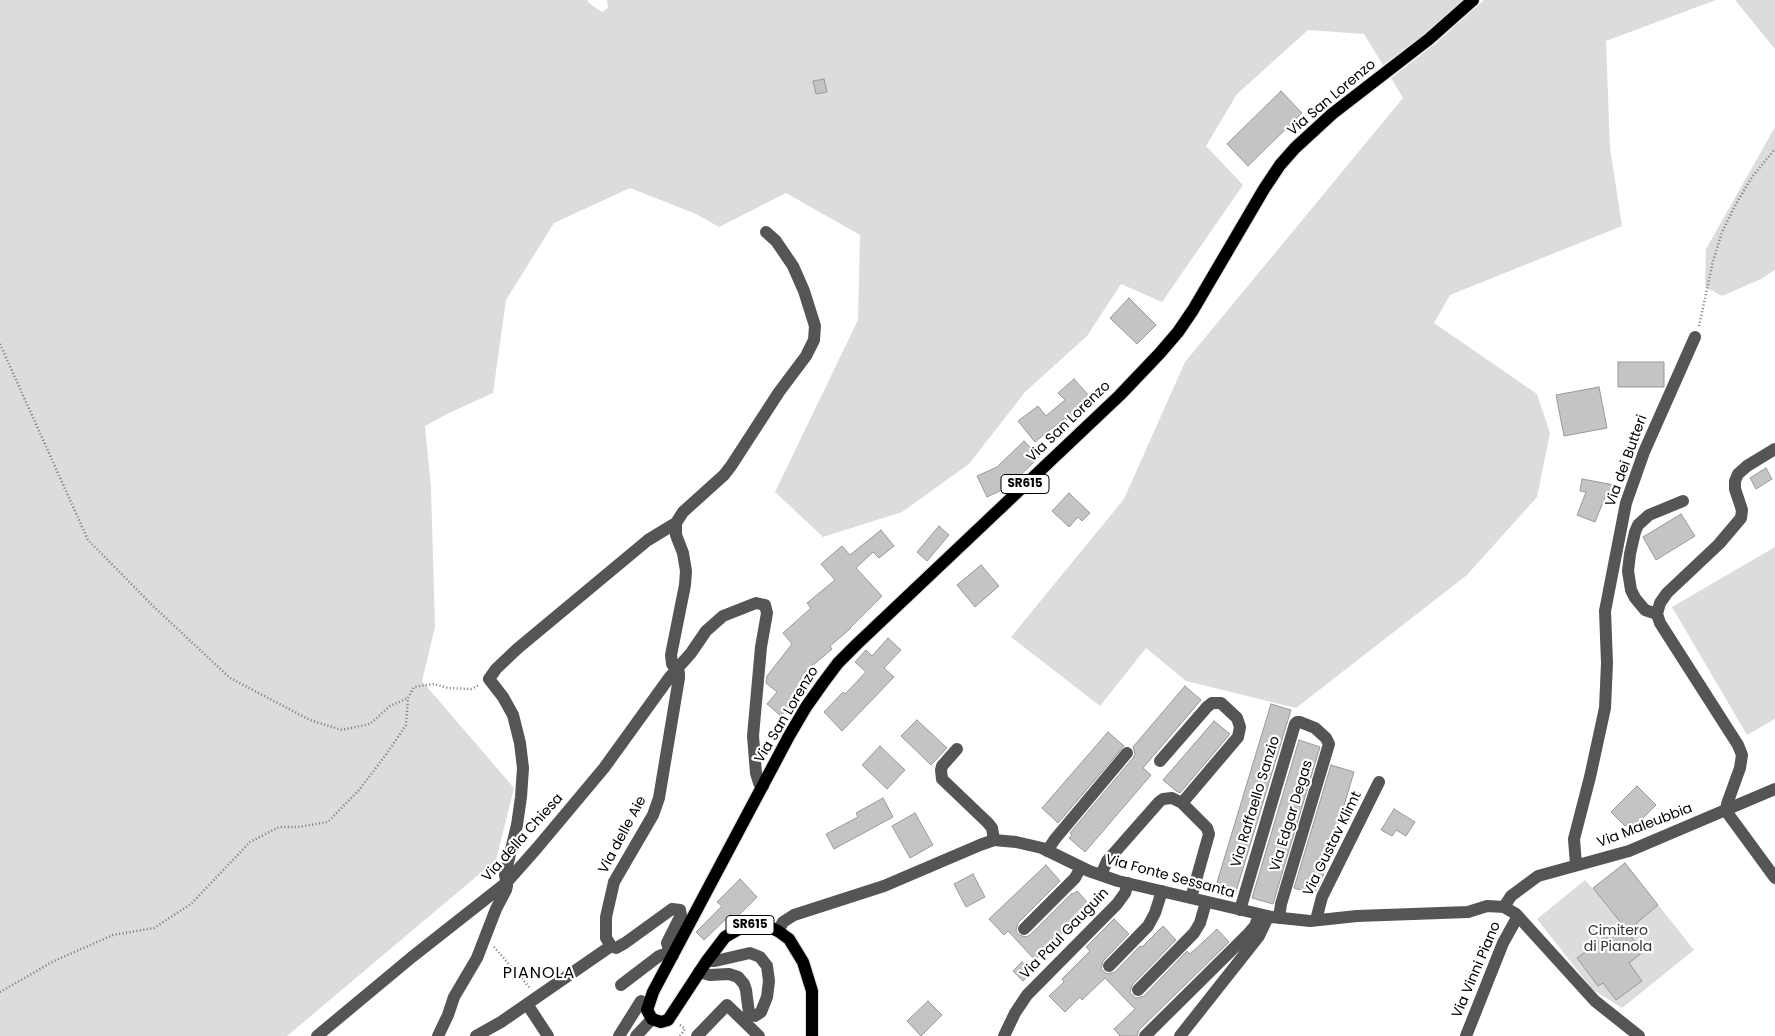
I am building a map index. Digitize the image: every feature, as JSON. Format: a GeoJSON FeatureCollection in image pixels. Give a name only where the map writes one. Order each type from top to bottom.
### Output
{"type":"FeatureCollection","features":[{"type":"Feature","properties":{"kind":"main road","name":"Via San Lorenzo"},"geometry":{"type":"LineString","coordinates":[[652,1019],[648,1010],[649,1000],[672,954],[806,707],[838,663],[1120,395],[1172,339],[1193,310],[1264,189],[1280,165],[1295,148],[1332,114],[1429,39],[1474,0]]}},
{"type":"Feature","properties":{"kind":"main road","name":"SR615"},"geometry":{"type":"LineString","coordinates":[[652,1019],[661,1022],[671,1017],[703,966],[726,937],[738,928],[759,924],[778,931],[792,943],[806,969],[812,991],[812,1036]]}},
{"type":"Feature","properties":{"kind":"street"},"geometry":{"type":"LineString","coordinates":[[438,1036],[454,997],[477,958],[499,902],[506,890],[506,866],[522,797],[523,768],[520,743],[513,715],[503,697],[489,679],[496,669],[517,649],[648,540],[676,523],[682,512],[724,475],[779,392],[806,356],[814,340],[815,326],[804,291],[793,266],[776,241],[766,232]]}},
{"type":"Feature","properties":{"kind":"street","name":"Via dei Butteri"},"geometry":{"type":"LineString","coordinates":[[1576,865],[1574,839],[1585,800],[1605,708],[1607,663],[1605,611],[1626,503],[1644,452],[1695,337]]}},
{"type":"Feature","properties":{"kind":"street"},"geometry":{"type":"LineString","coordinates":[[1775,449],[1746,466],[1738,474],[1735,481],[1735,489],[1742,510],[1741,518],[1719,544],[1667,593],[1660,603],[1657,614],[1660,623],[1738,745],[1742,755],[1740,768],[1726,811],[1775,878]]}},
{"type":"Feature","properties":{"kind":"street"},"geometry":{"type":"LineString","coordinates":[[1657,614],[1645,610],[1631,590],[1628,571],[1635,532],[1638,525],[1649,515],[1683,500]]}},
{"type":"Feature","properties":{"kind":"street","name":"Via delle Aie"},"geometry":{"type":"LineString","coordinates":[[611,946],[605,933],[610,894],[619,872],[646,829],[657,807],[676,706],[679,678],[672,664],[671,655],[686,571],[683,553],[676,535],[676,523]]}},
{"type":"Feature","properties":{"kind":"street","name":"Via della Chiesa"},"geometry":{"type":"LineString","coordinates":[[317,1036],[392,973],[506,883],[604,768],[706,631],[723,616],[752,603],[765,605],[767,608],[767,618],[760,647],[753,736],[756,773],[759,783],[763,786]]}},
{"type":"Feature","properties":{"kind":"street"},"geometry":{"type":"LineString","coordinates":[[1160,761],[1212,703],[1217,702],[1225,706],[1239,723],[1238,737],[1182,803]]}},
{"type":"Feature","properties":{"kind":"street","name":"Via Raffaello Sanzio"},"geometry":{"type":"LineString","coordinates":[[1240,910],[1295,724],[1300,722],[1315,728]]}},
{"type":"Feature","properties":{"kind":"street","name":"Via Edgar Degas"},"geometry":{"type":"LineString","coordinates":[[1269,916],[1281,904],[1328,748],[1328,741],[1315,728]]}},
{"type":"Feature","properties":{"kind":"street"},"geometry":{"type":"LineString","coordinates":[[957,749],[942,766],[940,770],[942,779],[988,823],[992,828],[994,840]]}},
{"type":"Feature","properties":{"kind":"street"},"geometry":{"type":"LineString","coordinates":[[1047,851],[1128,753]]}},
{"type":"Feature","properties":{"kind":"street","name":"Via Gustav Klimt"},"geometry":{"type":"LineString","coordinates":[[1316,920],[1322,897],[1379,782]]}},
{"type":"Feature","properties":{"kind":"street","name":"Via Maleubbia"},"geometry":{"type":"LineString","coordinates":[[1504,907],[1511,896],[1532,880],[1547,873],[1629,851],[1775,789]]}},
{"type":"Feature","properties":{"kind":"street"},"geometry":{"type":"LineString","coordinates":[[1101,875],[1107,861],[1159,802],[1168,798],[1182,803],[1207,828],[1209,834],[1191,898]]}},
{"type":"Feature","properties":{"kind":"street","name":"Via Fonte Sessanta"},"geometry":{"type":"LineString","coordinates":[[778,931],[783,922],[794,915],[884,886],[994,840],[1028,844],[1101,875],[1128,883],[1269,916],[1316,920],[1357,916],[1468,912],[1490,906],[1504,907]]}},
{"type":"Feature","properties":{"kind":"street"},"geometry":{"type":"LineString","coordinates":[[1024,930],[1074,878],[1081,867]]}},
{"type":"Feature","properties":{"kind":"street","name":"Via Paul Gauguin"},"geometry":{"type":"LineString","coordinates":[[1004,1036],[1021,1004],[1033,987],[1118,904],[1125,893],[1128,883]]}},
{"type":"Feature","properties":{"kind":"street"},"geometry":{"type":"LineString","coordinates":[[1109,966],[1148,926],[1155,913],[1162,891]]}},
{"type":"Feature","properties":{"kind":"street"},"geometry":{"type":"LineString","coordinates":[[1138,990],[1194,933],[1200,923],[1206,902]]}},
{"type":"Feature","properties":{"kind":"street"},"geometry":{"type":"LineString","coordinates":[[1504,907],[1518,916],[1587,994],[1640,1036]]}},
{"type":"Feature","properties":{"kind":"street"},"geometry":{"type":"LineString","coordinates":[[476,1036],[494,1031],[532,1000],[611,946],[616,948],[626,943],[672,909],[681,911],[681,915],[667,943],[672,954],[659,956],[621,984]]}},
{"type":"Feature","properties":{"kind":"street"},"geometry":{"type":"LineString","coordinates":[[1145,1036],[1255,926],[1269,916]]}},
{"type":"Feature","properties":{"kind":"street"},"geometry":{"type":"LineString","coordinates":[[1180,1036],[1259,936],[1269,916]]}},
{"type":"Feature","properties":{"kind":"street","name":"Via Vinni Piano"},"geometry":{"type":"LineString","coordinates":[[1466,1036],[1503,943],[1518,916]]}},
{"type":"Feature","properties":{"kind":"street"},"geometry":{"type":"LineString","coordinates":[[750,953],[758,955],[763,960],[767,966],[769,976],[767,997],[759,1014],[746,1017],[746,990],[744,984],[738,977],[729,974],[710,975],[703,966],[715,961],[750,953]]}},
{"type":"Feature","properties":{"kind":"street"},"geometry":{"type":"LineString","coordinates":[[532,1000],[548,1036]]}},
{"type":"Feature","properties":{"kind":"street"},"geometry":{"type":"LineString","coordinates":[[619,1036],[640,1001]]}},
{"type":"Feature","properties":{"kind":"street"},"geometry":{"type":"LineString","coordinates":[[697,1036],[726,1004],[746,1017],[760,1036]]}},
{"type":"Feature","properties":{"kind":"street"},"geometry":{"type":"LineString","coordinates":[[636,1036],[652,1019]]}},
{"type":"Feature","properties":{"kind":"path"},"geometry":{"type":"LineString","coordinates":[[1695,337],[1701,320],[1713,261],[1722,232],[1752,177],[1775,149]]}},
{"type":"Feature","properties":{"kind":"path"},"geometry":{"type":"LineString","coordinates":[[0,344],[88,540],[152,605],[230,678],[310,720],[342,730],[370,724],[390,706],[408,698]]}},
{"type":"Feature","properties":{"kind":"path"},"geometry":{"type":"LineString","coordinates":[[0,992],[54,961],[113,934],[154,928],[191,904],[250,842],[279,827],[298,827],[328,822],[359,790],[406,725],[408,698],[414,687],[434,684],[471,689],[489,679]]}},
{"type":"Feature","properties":{"kind":"path"},"geometry":{"type":"LineString","coordinates":[[484,941],[494,946],[532,1000]]}},
{"type":"Feature","properties":{"kind":"green space"},"geometry":{"type":"Polygon","coordinates":[[[0,0],[587,0],[602,12],[608,8],[607,0],[1463,0],[1424,34],[1383,65],[1364,34],[1308,30],[1237,94],[1206,146],[1243,185],[1162,302],[1121,284],[1087,336],[1025,392],[969,464],[902,512],[823,537],[775,492],[858,320],[860,235],[786,193],[719,227],[696,214],[630,188],[554,223],[506,300],[493,393],[425,426],[431,487],[435,627],[422,681],[514,788],[496,860],[287,1036],[0,1036],[0,0]]]}},
{"type":"Feature","properties":{"kind":"green space"},"geometry":{"type":"Polygon","coordinates":[[[1484,0],[1716,0],[1606,41],[1610,148],[1622,226],[1450,295],[1434,323],[1537,394],[1550,433],[1537,497],[1467,575],[1296,708],[1186,681],[1146,648],[1100,706],[1011,637],[1124,499],[1185,362],[1403,98],[1391,78],[1434,45],[1484,0]]]}},
{"type":"Feature","properties":{"kind":"green space"},"geometry":{"type":"Polygon","coordinates":[[[1735,0],[1775,0],[1775,49],[1735,0]]]}},
{"type":"Feature","properties":{"kind":"green space"},"geometry":{"type":"Polygon","coordinates":[[[1775,127],[1775,270],[1761,279],[1722,296],[1705,287],[1706,249],[1775,127]]]}},
{"type":"Feature","properties":{"kind":"green space"},"geometry":{"type":"Polygon","coordinates":[[[1775,547],[1775,719],[1747,735],[1672,607],[1775,547]]]}},
{"type":"Feature","properties":{"kind":"green space","name":"Cimitero di Pianola"},"geometry":{"type":"Polygon","coordinates":[[[1625,863],[1694,950],[1622,1008],[1592,989],[1537,919],[1585,880],[1593,889],[1625,863]]]}},
{"type":"Feature","properties":{"kind":"building"},"geometry":{"type":"Polygon","coordinates":[[[824,79],[827,92],[816,94],[813,81],[824,79]]]}},
{"type":"Feature","properties":{"kind":"building"},"geometry":{"type":"Polygon","coordinates":[[[1281,91],[1302,113],[1248,166],[1227,144],[1281,91]]]}},
{"type":"Feature","properties":{"kind":"building"},"geometry":{"type":"Polygon","coordinates":[[[1129,298],[1156,325],[1137,344],[1110,318],[1129,298]]]}},
{"type":"Feature","properties":{"kind":"building"},"geometry":{"type":"Polygon","coordinates":[[[1618,362],[1664,362],[1664,387],[1618,387],[1618,362]]]}},
{"type":"Feature","properties":{"kind":"building"},"geometry":{"type":"Polygon","coordinates":[[[1074,379],[1091,398],[1067,420],[1065,418],[1035,442],[1018,421],[1038,406],[1046,416],[1065,400],[1058,393],[1074,379]]]}},
{"type":"Feature","properties":{"kind":"building"},"geometry":{"type":"Polygon","coordinates":[[[1599,387],[1607,428],[1564,436],[1556,395],[1599,387]]]}},
{"type":"Feature","properties":{"kind":"building"},"geometry":{"type":"Polygon","coordinates":[[[1024,441],[1039,457],[1008,487],[987,497],[977,476],[997,467],[1024,441]]]}},
{"type":"Feature","properties":{"kind":"building"},"geometry":{"type":"Polygon","coordinates":[[[1766,468],[1772,479],[1756,489],[1750,478],[1766,468]]]}},
{"type":"Feature","properties":{"kind":"building"},"geometry":{"type":"Polygon","coordinates":[[[1582,479],[1614,485],[1611,496],[1606,495],[1595,522],[1577,515],[1586,492],[1580,491],[1582,479]]]}},
{"type":"Feature","properties":{"kind":"building"},"geometry":{"type":"Polygon","coordinates":[[[1069,493],[1090,513],[1082,521],[1078,517],[1069,527],[1052,511],[1069,493]]]}},
{"type":"Feature","properties":{"kind":"building"},"geometry":{"type":"Polygon","coordinates":[[[1681,514],[1695,536],[1656,560],[1643,537],[1681,514]]]}},
{"type":"Feature","properties":{"kind":"building"},"geometry":{"type":"Polygon","coordinates":[[[939,526],[949,535],[927,561],[917,552],[939,526]]]}},
{"type":"Feature","properties":{"kind":"building"},"geometry":{"type":"Polygon","coordinates":[[[881,530],[894,546],[879,558],[873,552],[856,568],[882,596],[851,628],[830,646],[832,649],[804,673],[809,677],[799,689],[801,691],[781,716],[767,704],[777,692],[766,683],[767,676],[792,644],[783,633],[811,608],[807,603],[835,580],[821,564],[842,546],[850,555],[881,530]]]}},
{"type":"Feature","properties":{"kind":"building"},"geometry":{"type":"Polygon","coordinates":[[[981,565],[999,586],[975,607],[957,585],[981,565]]]}},
{"type":"Feature","properties":{"kind":"building"},"geometry":{"type":"Polygon","coordinates":[[[888,638],[901,650],[884,668],[894,677],[842,731],[824,712],[866,672],[855,662],[866,650],[872,656],[888,638]]]}},
{"type":"Feature","properties":{"kind":"building"},"geometry":{"type":"Polygon","coordinates":[[[1185,686],[1201,700],[1143,768],[1151,775],[1085,852],[1069,838],[1072,835],[1070,833],[1133,758],[1135,754],[1133,747],[1185,686]]]}},
{"type":"Feature","properties":{"kind":"building"},"geometry":{"type":"Polygon","coordinates":[[[1271,704],[1291,710],[1235,895],[1215,889],[1271,704]]]}},
{"type":"Feature","properties":{"kind":"building"},"geometry":{"type":"Polygon","coordinates":[[[917,720],[947,748],[931,765],[901,736],[917,720]]]}},
{"type":"Feature","properties":{"kind":"building"},"geometry":{"type":"Polygon","coordinates":[[[1214,721],[1230,734],[1180,793],[1176,791],[1163,780],[1214,721]]]}},
{"type":"Feature","properties":{"kind":"building"},"geometry":{"type":"Polygon","coordinates":[[[1108,732],[1124,746],[1058,823],[1042,808],[1108,732]]]}},
{"type":"Feature","properties":{"kind":"building"},"geometry":{"type":"Polygon","coordinates":[[[1299,740],[1320,747],[1273,904],[1252,898],[1299,740]]]}},
{"type":"Feature","properties":{"kind":"building"},"geometry":{"type":"Polygon","coordinates":[[[880,746],[905,770],[887,789],[862,765],[880,746]]]}},
{"type":"Feature","properties":{"kind":"building"},"geometry":{"type":"Polygon","coordinates":[[[1331,765],[1354,772],[1322,879],[1314,894],[1294,888],[1331,765]]]}},
{"type":"Feature","properties":{"kind":"building"},"geometry":{"type":"Polygon","coordinates":[[[1637,786],[1656,805],[1634,827],[1630,822],[1625,826],[1611,812],[1637,786]]]}},
{"type":"Feature","properties":{"kind":"building"},"geometry":{"type":"Polygon","coordinates":[[[883,798],[893,817],[834,849],[826,834],[858,817],[856,813],[883,798]]]}},
{"type":"Feature","properties":{"kind":"building"},"geometry":{"type":"Polygon","coordinates":[[[1394,809],[1415,822],[1406,836],[1396,830],[1392,836],[1381,830],[1394,809]]]}},
{"type":"Feature","properties":{"kind":"building"},"geometry":{"type":"Polygon","coordinates":[[[915,813],[933,845],[910,858],[892,826],[915,813]]]}},
{"type":"Feature","properties":{"kind":"building"},"geometry":{"type":"Polygon","coordinates":[[[1625,863],[1658,905],[1627,931],[1622,925],[1643,952],[1629,963],[1642,981],[1616,1000],[1603,983],[1598,986],[1577,958],[1622,924],[1593,888],[1625,863]]]}},
{"type":"Feature","properties":{"kind":"building"},"geometry":{"type":"Polygon","coordinates":[[[1046,865],[1060,881],[1018,923],[1016,931],[1019,935],[1026,937],[1030,935],[1072,893],[1077,891],[1091,906],[1035,960],[1008,931],[1004,935],[989,919],[1046,865]]]}},
{"type":"Feature","properties":{"kind":"building"},"geometry":{"type":"Polygon","coordinates":[[[973,874],[985,897],[966,907],[954,884],[973,874]]]}},
{"type":"Feature","properties":{"kind":"building"},"geometry":{"type":"Polygon","coordinates":[[[740,879],[757,897],[734,920],[730,915],[704,940],[696,932],[722,906],[717,902],[740,879]]]}},
{"type":"Feature","properties":{"kind":"building"},"geometry":{"type":"Polygon","coordinates":[[[1114,919],[1129,934],[1103,961],[1101,969],[1107,974],[1115,972],[1163,926],[1176,940],[1132,985],[1130,993],[1136,998],[1144,996],[1187,951],[1190,954],[1217,929],[1229,942],[1139,1030],[1137,1036],[1120,1036],[1114,1029],[1135,1009],[1105,978],[1082,1000],[1080,997],[1065,1012],[1049,996],[1064,982],[1062,979],[1090,951],[1086,947],[1114,919]]]}},
{"type":"Feature","properties":{"kind":"building"},"geometry":{"type":"Polygon","coordinates":[[[1022,962],[1032,972],[1023,981],[1013,971],[1022,962]]]}},
{"type":"Feature","properties":{"kind":"building"},"geometry":{"type":"Polygon","coordinates":[[[928,1001],[942,1015],[921,1036],[907,1021],[928,1001]]]}},
{"type":"Feature","properties":{"kind":"district","name":"PIANOLA"},"geometry":{"type":"Point","coordinates":[539,974]}}]}
